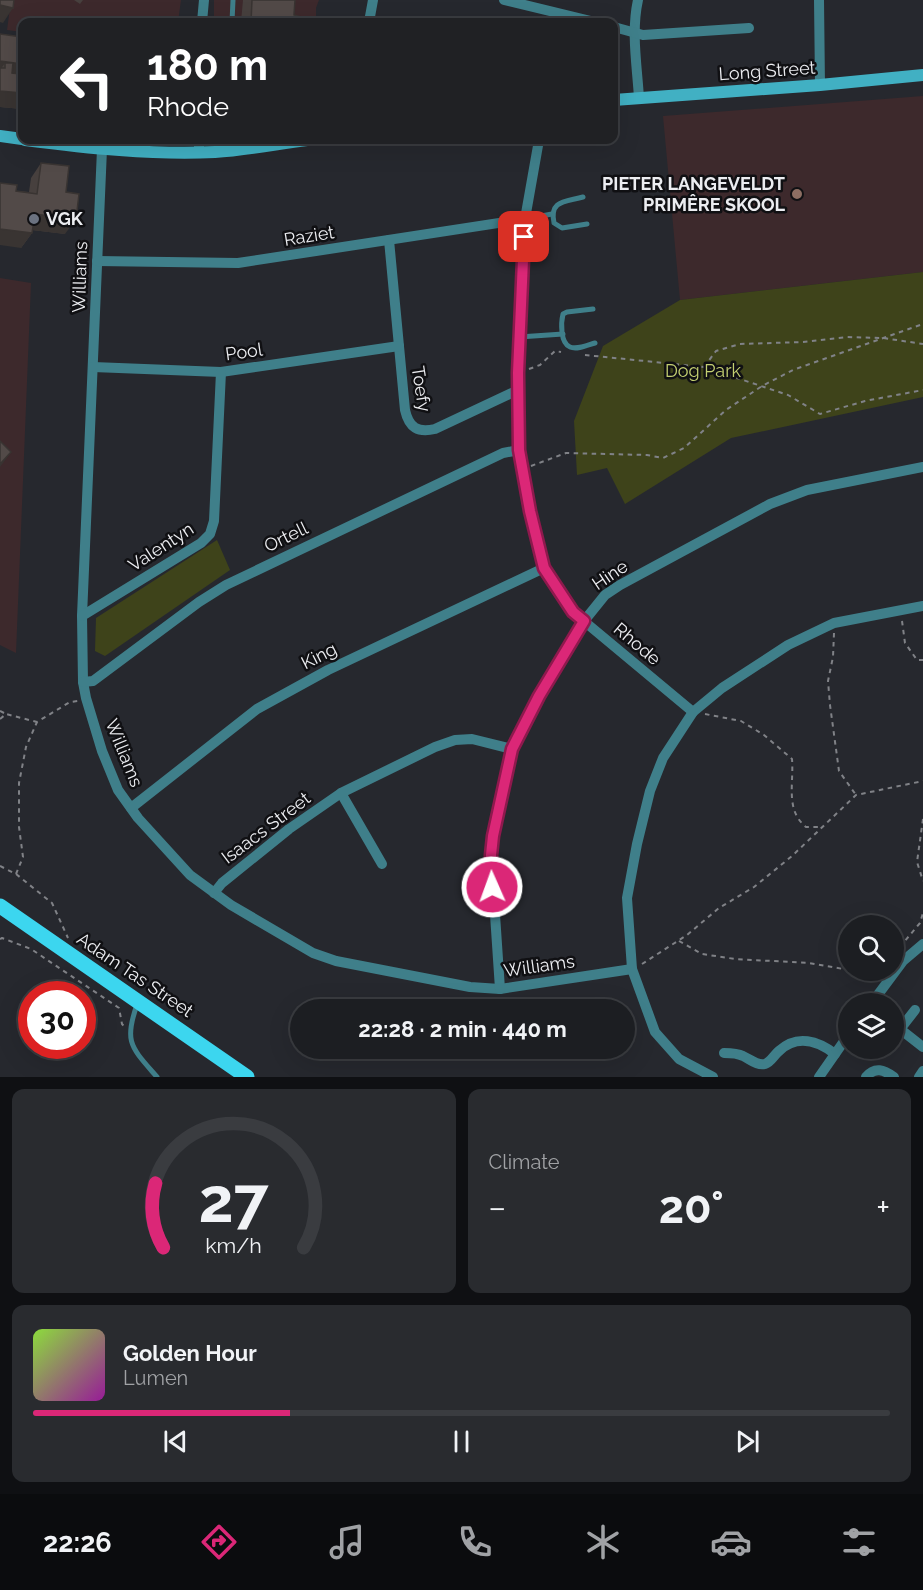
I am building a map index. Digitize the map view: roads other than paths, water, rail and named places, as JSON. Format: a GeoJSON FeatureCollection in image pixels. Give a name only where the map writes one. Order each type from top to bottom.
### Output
{"type":"FeatureCollection","features":[{"type":"Feature","properties":{"kind":"main road","name":"Adam Tas Street"},"geometry":{"type":"LineString","coordinates":[[0,906],[247,1077]]}},
{"type":"Feature","properties":{"kind":"street"},"geometry":{"type":"LineString","coordinates":[[202,18],[204,0]]}},
{"type":"Feature","properties":{"kind":"street"},"geometry":{"type":"LineString","coordinates":[[370,18],[373,0]]}},
{"type":"Feature","properties":{"kind":"street"},"geometry":{"type":"LineString","coordinates":[[504,0],[578,18]]}},
{"type":"Feature","properties":{"kind":"street"},"geometry":{"type":"LineString","coordinates":[[638,0],[634,33],[639,98]]}},
{"type":"Feature","properties":{"kind":"street"},"geometry":{"type":"LineString","coordinates":[[819,0],[820,85]]}},
{"type":"Feature","properties":{"kind":"street"},"geometry":{"type":"LineString","coordinates":[[618,28],[643,35],[654,35],[749,28]]}},
{"type":"Feature","properties":{"kind":"street","name":"Long Street"},"geometry":{"type":"LineString","coordinates":[[618,100],[923,75]]}},
{"type":"Feature","properties":{"kind":"street"},"geometry":{"type":"LineString","coordinates":[[0,136],[18,138]]}},
{"type":"Feature","properties":{"kind":"street"},"geometry":{"type":"LineString","coordinates":[[63,144],[102,149],[199,146],[252,148],[280,144]]}},
{"type":"Feature","properties":{"kind":"street","name":"Rhode"},"geometry":{"type":"LineString","coordinates":[[538,144],[525,219],[518,390],[519,450],[530,511],[544,568],[573,612],[693,712]]}},
{"type":"Feature","properties":{"kind":"street","name":"Williams"},"geometry":{"type":"LineString","coordinates":[[102,149],[82,616],[83,682],[102,751],[114,780],[131,808],[190,874],[214,893],[313,953],[336,961],[433,981],[500,989],[632,969]]}},
{"type":"Feature","properties":{"kind":"street","name":"Raziet"},"geometry":{"type":"LineString","coordinates":[[97,261],[238,263],[525,219]]}},
{"type":"Feature","properties":{"kind":"street","name":"Toefy"},"geometry":{"type":"LineString","coordinates":[[389,240],[407,417],[411,424],[425,431],[435,429],[518,390]]}},
{"type":"Feature","properties":{"kind":"street","name":"Pool"},"geometry":{"type":"LineString","coordinates":[[93,367],[221,372],[399,346]]}},
{"type":"Feature","properties":{"kind":"street","name":"Valentyn"},"geometry":{"type":"LineString","coordinates":[[82,616],[201,543],[210,534],[214,520],[217,479],[221,372]]}},
{"type":"Feature","properties":{"kind":"street","name":"Ortell"},"geometry":{"type":"LineString","coordinates":[[83,682],[93,681],[199,602],[226,585],[503,453],[519,450]]}},
{"type":"Feature","properties":{"kind":"street","name":"Hine"},"geometry":{"type":"LineString","coordinates":[[500,989],[491,855],[512,749],[539,696],[584,621],[605,596],[620,585],[770,504],[807,490],[923,467]]}},
{"type":"Feature","properties":{"kind":"street","name":"King"},"geometry":{"type":"LineString","coordinates":[[131,808],[227,730],[257,709],[328,670],[544,568]]}},
{"type":"Feature","properties":{"kind":"street"},"geometry":{"type":"LineString","coordinates":[[713,1077],[679,1059],[655,1032],[632,969],[627,898],[647,801],[663,758],[693,712],[722,688],[788,645],[834,623],[923,606]]}},
{"type":"Feature","properties":{"kind":"street","name":"Isaacs Street"},"geometry":{"type":"LineString","coordinates":[[214,893],[222,883],[289,829],[341,793],[408,760],[455,740],[472,739],[512,749]]}},
{"type":"Feature","properties":{"kind":"street"},"geometry":{"type":"LineString","coordinates":[[341,793],[382,864]]}},
{"type":"Feature","properties":{"kind":"street"},"geometry":{"type":"LineString","coordinates":[[879,993],[903,961],[923,944]]}},
{"type":"Feature","properties":{"kind":"street"},"geometry":{"type":"LineString","coordinates":[[904,1024],[915,1010]]}},
{"type":"Feature","properties":{"kind":"street"},"geometry":{"type":"LineString","coordinates":[[904,1037],[923,1047]]}},
{"type":"Feature","properties":{"kind":"street"},"geometry":{"type":"LineString","coordinates":[[724,1053],[743,1056],[763,1064],[768,1063],[779,1050],[793,1042],[810,1041],[825,1046],[835,1054]]}},
{"type":"Feature","properties":{"kind":"street"},"geometry":{"type":"LineString","coordinates":[[819,1077],[838,1050]]}},
{"type":"Feature","properties":{"kind":"street"},"geometry":{"type":"LineString","coordinates":[[866,1077],[871,1071],[879,1070],[894,1077]]}},
{"type":"Feature","properties":{"kind":"street"},"geometry":{"type":"LineString","coordinates":[[919,1077],[923,1071]]}},
{"type":"Feature","properties":{"kind":"lane"},"geometry":{"type":"LineString","coordinates":[[232,18],[233,0]]}},
{"type":"Feature","properties":{"kind":"lane"},"geometry":{"type":"LineString","coordinates":[[584,197],[557,204],[552,214],[554,223],[562,228],[587,224]]}},
{"type":"Feature","properties":{"kind":"lane"},"geometry":{"type":"LineString","coordinates":[[525,219],[552,214]]}},
{"type":"Feature","properties":{"kind":"lane"},"geometry":{"type":"LineString","coordinates":[[593,309],[563,314],[563,334],[569,347],[595,343]]}},
{"type":"Feature","properties":{"kind":"lane"},"geometry":{"type":"LineString","coordinates":[[519,337],[563,334]]}},
{"type":"Feature","properties":{"kind":"lane"},"geometry":{"type":"LineString","coordinates":[[139,1001],[130,1023],[129,1037],[134,1049],[157,1077]]}},
{"type":"Feature","properties":{"kind":"place","name":"PIETER LANGEVELDT PRIMÊRE SKOOL"},"geometry":{"type":"Point","coordinates":[797,194]}},
{"type":"Feature","properties":{"kind":"place","name":"VGK"},"geometry":{"type":"Point","coordinates":[34,219]}},
{"type":"Feature","properties":{"kind":"park label","name":"Dog Park"},"geometry":{"type":"Point","coordinates":[703,371]}}]}
